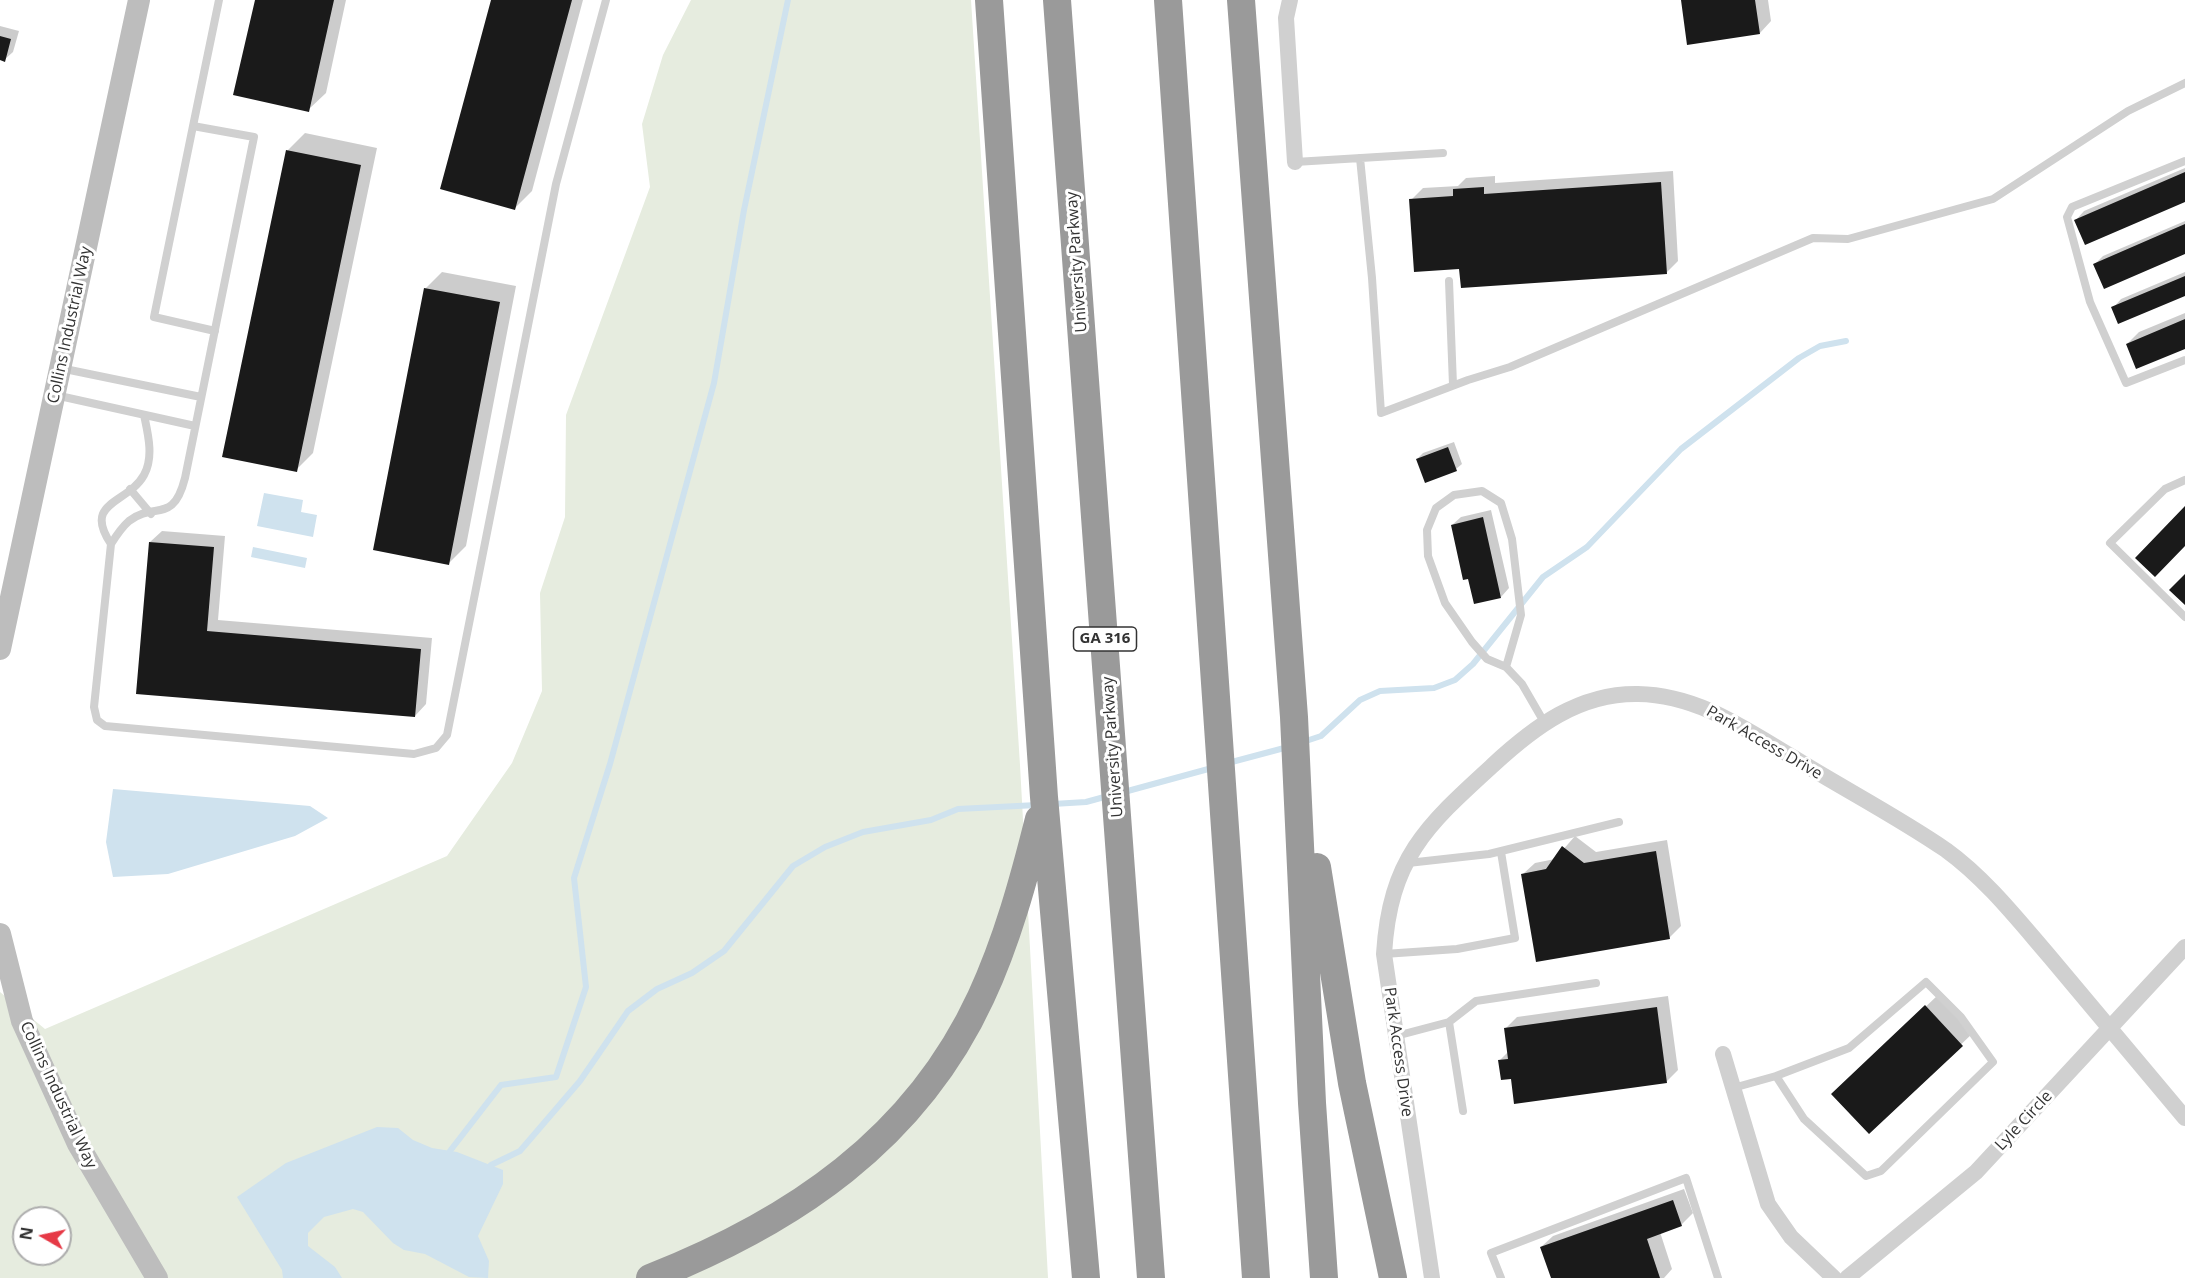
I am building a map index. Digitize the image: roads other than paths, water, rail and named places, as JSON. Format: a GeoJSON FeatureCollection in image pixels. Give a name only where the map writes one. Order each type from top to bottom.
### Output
{"type":"FeatureCollection","features":[{"type":"Feature","properties":{"kind":"highway"},"geometry":{"type":"LineString","coordinates":[[989,0],[1044,797],[1086,1278]]}},
{"type":"Feature","properties":{"kind":"highway","name":"University Parkway"},"geometry":{"type":"LineString","coordinates":[[1057,0],[1151,1278]]}},
{"type":"Feature","properties":{"kind":"highway"},"geometry":{"type":"LineString","coordinates":[[1168,0],[1256,1278]]}},
{"type":"Feature","properties":{"kind":"highway"},"geometry":{"type":"LineString","coordinates":[[1241,0],[1294,717],[1312,1103],[1324,1278]]}},
{"type":"Feature","properties":{"kind":"highway"},"geometry":{"type":"LineString","coordinates":[[1294,717],[1342,1029],[1393,1278]]}},
{"type":"Feature","properties":{"kind":"highway"},"geometry":{"type":"LineString","coordinates":[[650,1278],[707,1255],[760,1228],[810,1197],[861,1158],[896,1124],[929,1083],[976,1006],[1002,946],[1044,797]]}},
{"type":"Feature","properties":{"kind":"street","name":"Collins Industrial Way"},"geometry":{"type":"LineString","coordinates":[[0,649],[139,0]]}},
{"type":"Feature","properties":{"kind":"street"},"geometry":{"type":"LineString","coordinates":[[1290,0],[1286,18],[1296,162]]}},
{"type":"Feature","properties":{"kind":"street","name":"Park Access Drive"},"geometry":{"type":"LineString","coordinates":[[1432,1278],[1384,954],[1389,905],[1404,863],[1421,836],[1440,813],[1516,743],[1544,722],[1585,702],[1636,694],[1693,703],[1728,718],[1947,851],[1997,896],[2185,1118]]}},
{"type":"Feature","properties":{"kind":"street","name":"Collins Industrial Way"},"geometry":{"type":"LineString","coordinates":[[0,934],[22,1021],[78,1144],[157,1278]]}},
{"type":"Feature","properties":{"kind":"street","name":"Lyle Circle"},"geometry":{"type":"LineString","coordinates":[[1847,1278],[1976,1172],[2185,947]]}},
{"type":"Feature","properties":{"kind":"street"},"geometry":{"type":"LineString","coordinates":[[1723,1054],[1768,1204],[1791,1237],[1834,1278]]}},
{"type":"Feature","properties":{"kind":"lane"},"geometry":{"type":"LineString","coordinates":[[215,332],[154,317],[219,0]]}},
{"type":"Feature","properties":{"kind":"lane"},"geometry":{"type":"LineString","coordinates":[[193,126],[254,137],[181,494],[173,506],[128,522],[111,544],[94,707],[97,720],[105,726],[414,754],[436,748],[447,735],[556,184],[606,0]]}},
{"type":"Feature","properties":{"kind":"lane"},"geometry":{"type":"LineString","coordinates":[[1360,158],[1372,278],[1381,413],[1454,385],[1510,367],[1813,238],[1848,240],[1993,199],[2128,111],[2185,83]]}},
{"type":"Feature","properties":{"kind":"lane"},"geometry":{"type":"LineString","coordinates":[[1296,162],[1443,153]]}},
{"type":"Feature","properties":{"kind":"lane"},"geometry":{"type":"LineString","coordinates":[[2185,161],[2072,207],[2067,218],[2090,302],[2126,383],[2185,360]]}},
{"type":"Feature","properties":{"kind":"lane"},"geometry":{"type":"LineString","coordinates":[[1449,281],[1454,385]]}},
{"type":"Feature","properties":{"kind":"lane"},"geometry":{"type":"LineString","coordinates":[[60,368],[201,397]]}},
{"type":"Feature","properties":{"kind":"lane"},"geometry":{"type":"LineString","coordinates":[[54,395],[195,426]]}},
{"type":"Feature","properties":{"kind":"lane"},"geometry":{"type":"LineString","coordinates":[[111,544],[101,529],[102,515],[110,502],[130,489],[143,476],[150,457],[144,415]]}},
{"type":"Feature","properties":{"kind":"lane"},"geometry":{"type":"LineString","coordinates":[[2185,480],[2165,489],[2110,543],[2185,617]]}},
{"type":"Feature","properties":{"kind":"lane"},"geometry":{"type":"LineString","coordinates":[[130,489],[151,514]]}},
{"type":"Feature","properties":{"kind":"lane"},"geometry":{"type":"LineString","coordinates":[[1506,667],[1521,615],[1512,539],[1501,503],[1482,491],[1454,495],[1436,508],[1426,530],[1428,556],[1445,603],[1486,659],[1506,667],[1522,684],[1544,722]]}},
{"type":"Feature","properties":{"kind":"lane"},"geometry":{"type":"LineString","coordinates":[[1404,863],[1501,852],[1619,822]]}},
{"type":"Feature","properties":{"kind":"lane"},"geometry":{"type":"LineString","coordinates":[[1384,954],[1457,949],[1515,938],[1501,852]]}},
{"type":"Feature","properties":{"kind":"lane"},"geometry":{"type":"LineString","coordinates":[[1395,1036],[1449,1022],[1476,1001],[1596,982]]}},
{"type":"Feature","properties":{"kind":"lane"},"geometry":{"type":"LineString","coordinates":[[1733,1088],[1776,1076],[1849,1048],[1926,982],[1961,1017],[1993,1062],[1881,1171],[1866,1176],[1804,1119],[1776,1076]]}},
{"type":"Feature","properties":{"kind":"lane"},"geometry":{"type":"LineString","coordinates":[[1449,1022],[1463,1112]]}},
{"type":"Feature","properties":{"kind":"lane"},"geometry":{"type":"LineString","coordinates":[[1501,1278],[1491,1253],[1686,1178],[1718,1278]]}},
{"type":"Feature","properties":{"kind":"water"},"geometry":{"type":"Polygon","coordinates":[[[264,493],[303,500],[301,512],[317,515],[313,537],[257,526],[264,493]]]}},
{"type":"Feature","properties":{"kind":"water"},"geometry":{"type":"Polygon","coordinates":[[[253,547],[307,558],[305,568],[251,557],[253,547]]]}},
{"type":"Feature","properties":{"kind":"water"},"geometry":{"type":"Polygon","coordinates":[[[113,789],[310,806],[328,818],[295,836],[168,874],[113,877],[106,842],[113,789]]]}},
{"type":"Feature","properties":{"kind":"water"},"geometry":{"type":"Polygon","coordinates":[[[377,1127],[398,1128],[413,1140],[432,1148],[457,1152],[503,1170],[503,1184],[478,1236],[489,1261],[488,1278],[469,1277],[425,1254],[404,1250],[393,1243],[363,1212],[353,1209],[324,1217],[308,1233],[308,1246],[335,1267],[342,1278],[283,1278],[282,1270],[237,1197],[286,1163],[377,1127]]]}},
{"type":"Feature","properties":{"kind":"waterway"},"geometry":{"type":"LineString","coordinates":[[450,1151],[501,1085],[556,1077],[586,987],[574,878],[610,764],[714,383],[744,210],[788,0]]}},
{"type":"Feature","properties":{"kind":"waterway"},"geometry":{"type":"LineString","coordinates":[[1303,742],[1321,736],[1360,700],[1380,691],[1434,688],[1455,680],[1473,664],[1543,577],[1587,547],[1681,449],[1799,358],[1820,346],[1846,341]]}},
{"type":"Feature","properties":{"kind":"waterway"},"geometry":{"type":"LineString","coordinates":[[1228,763],[1288,747]]}},
{"type":"Feature","properties":{"kind":"waterway"},"geometry":{"type":"LineString","coordinates":[[1124,792],[1212,768]]}},
{"type":"Feature","properties":{"kind":"waterway"},"geometry":{"type":"LineString","coordinates":[[1053,804],[1086,802],[1108,796]]}},
{"type":"Feature","properties":{"kind":"waterway"},"geometry":{"type":"LineString","coordinates":[[491,1165],[520,1151],[580,1081],[628,1011],[657,989],[692,973],[724,951],[793,866],[825,847],[863,832],[931,820],[958,809],[1037,805]]}}]}
